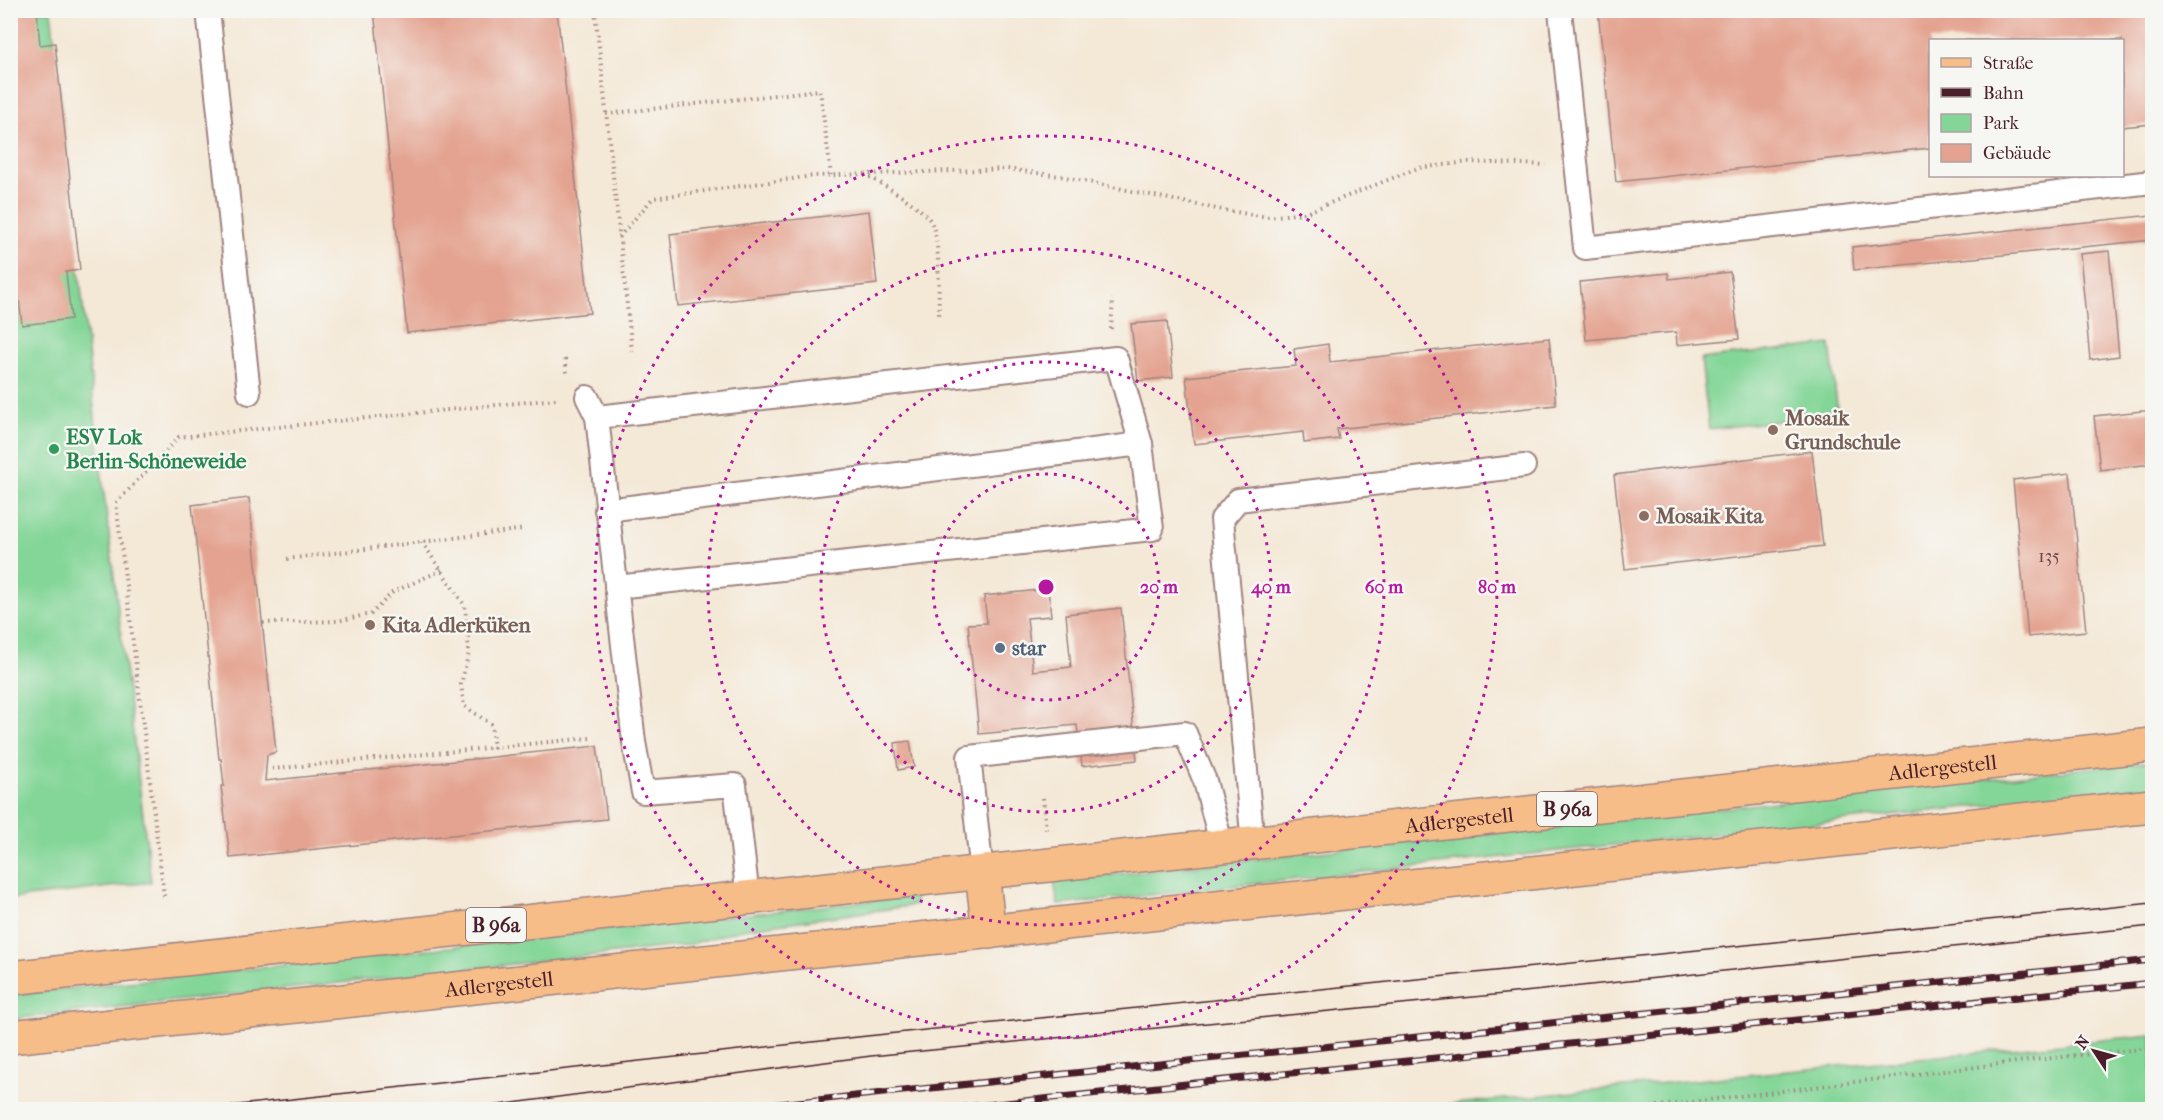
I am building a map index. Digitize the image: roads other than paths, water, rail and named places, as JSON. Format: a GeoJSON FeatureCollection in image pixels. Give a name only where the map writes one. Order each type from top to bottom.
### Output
{"type":"FeatureCollection","features":[{"type":"Feature","properties":{"kind":"main road","name":"Adlergestell"},"geometry":{"type":"LineString","coordinates":[[10,978],[2152,746]]}},
{"type":"Feature","properties":{"kind":"main road","name":"Adlergestell"},"geometry":{"type":"LineString","coordinates":[[10,1037],[2152,806]]}},
{"type":"Feature","properties":{"kind":"main road"},"geometry":{"type":"LineString","coordinates":[[982,873],[988,932]]}},
{"type":"Feature","properties":{"kind":"lane"},"geometry":{"type":"LineString","coordinates":[[208,10],[249,393]]}},
{"type":"Feature","properties":{"kind":"lane"},"geometry":{"type":"LineString","coordinates":[[1560,10],[1585,248],[2152,182]]}},
{"type":"Feature","properties":{"kind":"lane"},"geometry":{"type":"LineString","coordinates":[[597,417],[1116,358],[1141,444],[1152,528],[616,587]]}},
{"type":"Feature","properties":{"kind":"lane"},"geometry":{"type":"LineString","coordinates":[[587,397],[597,417],[634,742],[643,792],[735,785],[748,898]]}},
{"type":"Feature","properties":{"kind":"lane"},"geometry":{"type":"LineString","coordinates":[[606,510],[1141,444]]}},
{"type":"Feature","properties":{"kind":"lane"},"geometry":{"type":"LineString","coordinates":[[1237,845],[1222,519],[1238,500],[1524,466]]}},
{"type":"Feature","properties":{"kind":"lane"},"geometry":{"type":"LineString","coordinates":[[982,873],[969,757],[1185,733],[1205,781],[1237,845]]}},
{"type":"Feature","properties":{"kind":"tram line"},"geometry":{"type":"LineString","coordinates":[[193,1110],[867,1036],[2152,903]]}},
{"type":"Feature","properties":{"kind":"tram line"},"geometry":{"type":"LineString","coordinates":[[460,1110],[871,1056],[1504,994],[2152,926]]}},
{"type":"Feature","properties":{"kind":"railway"},"geometry":{"type":"LineString","coordinates":[[721,1110],[2152,960]]}},
{"type":"Feature","properties":{"kind":"railway"},"geometry":{"type":"LineString","coordinates":[[938,1110],[2152,983]]}},
{"type":"Feature","properties":{"kind":"place","name":"Mosaik Grundschule"},"geometry":{"type":"Point","coordinates":[1773,430]}},
{"type":"Feature","properties":{"kind":"place","name":"ESV Lok Berlin-Schöneweide"},"geometry":{"type":"Point","coordinates":[54,449]}},
{"type":"Feature","properties":{"kind":"place","name":"Mosaik Kita"},"geometry":{"type":"Point","coordinates":[1644,516]}},
{"type":"Feature","properties":{"kind":"place","name":"Kita Adlerküken"},"geometry":{"type":"Point","coordinates":[370,625]}},
{"type":"Feature","properties":{"kind":"place","name":"star"},"geometry":{"type":"Point","coordinates":[1000,648]}}]}
